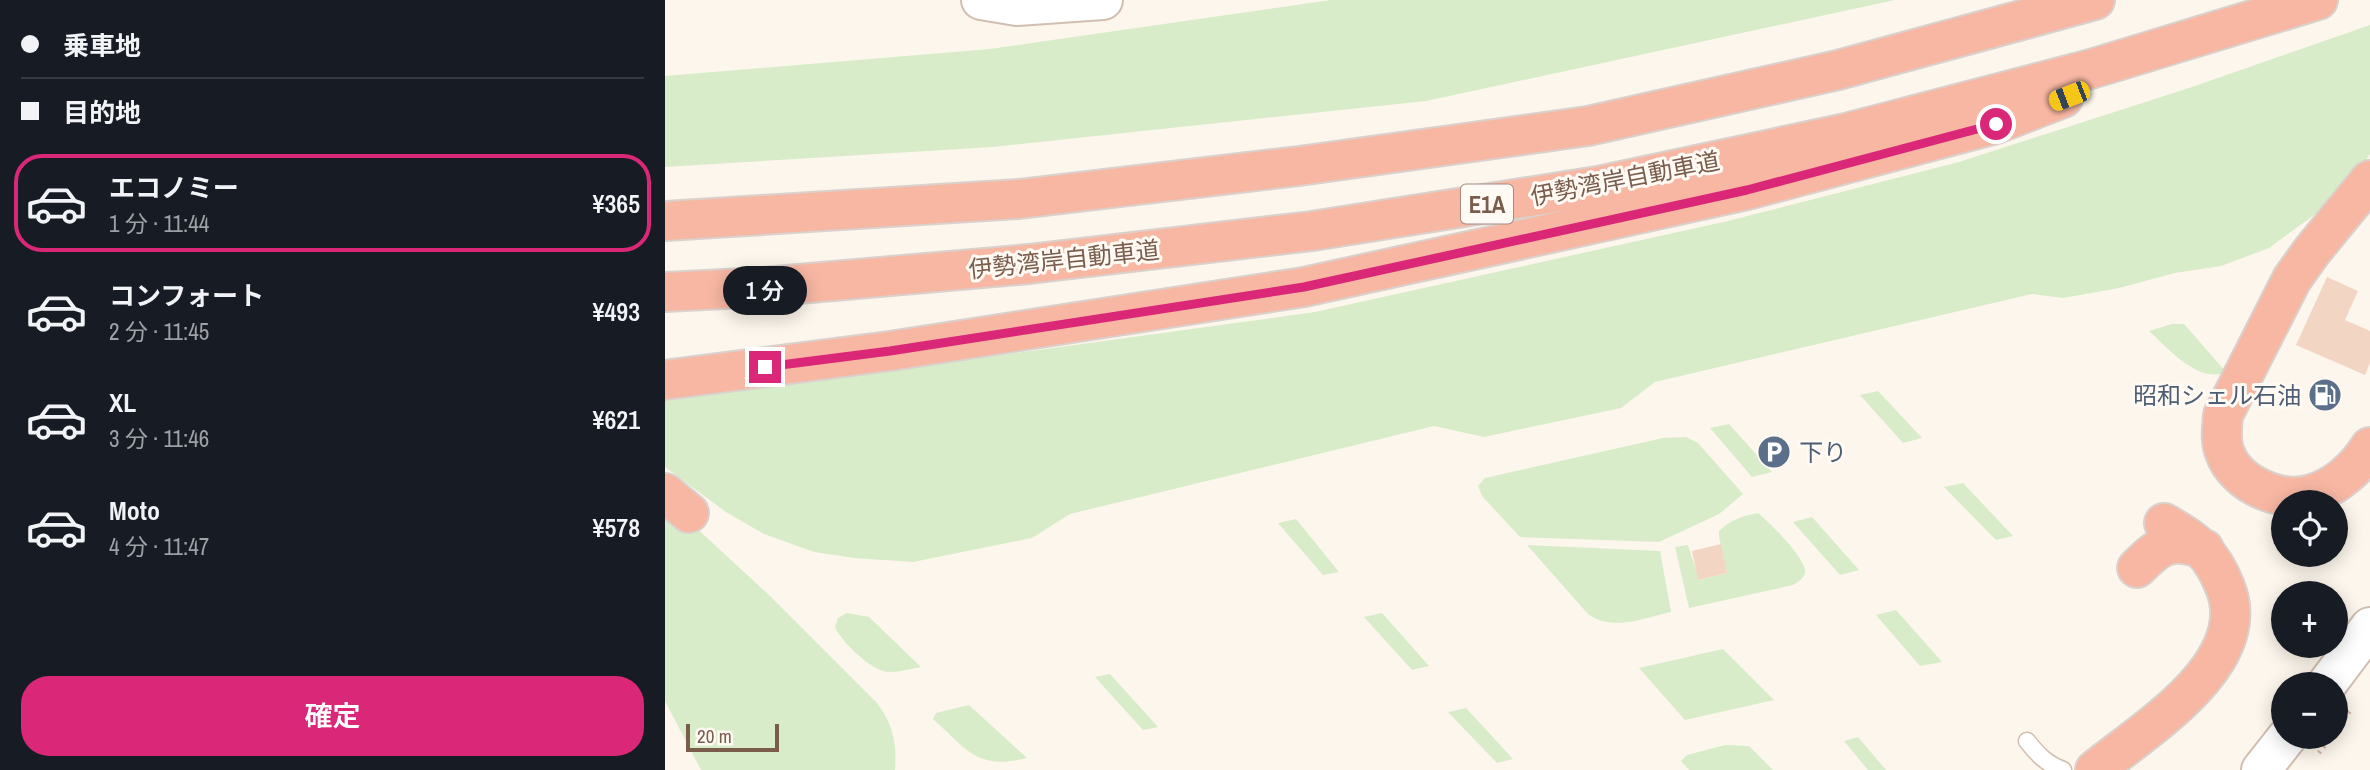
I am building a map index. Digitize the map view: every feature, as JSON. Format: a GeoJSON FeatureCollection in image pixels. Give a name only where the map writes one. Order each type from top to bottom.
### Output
{"type":"FeatureCollection","features":[{"type":"Feature","properties":{"kind":"highway"},"geometry":{"type":"LineString","coordinates":[[665,221],[1019,199],[1299,166],[1588,126],[1838,70],[2095,0]]}},
{"type":"Feature","properties":{"kind":"highway"},"geometry":{"type":"LineString","coordinates":[[665,380],[890,351],[1304,287],[1747,190],[1996,124],[2304,5]]}},
{"type":"Feature","properties":{"kind":"highway","name":"伊勢湾岸自動車道"},"geometry":{"type":"LineString","coordinates":[[665,292],[764,287],[1029,264],[1311,231],[1598,186],[1846,133],[2091,69],[2304,5]]}},
{"type":"Feature","properties":{"kind":"highway"},"geometry":{"type":"LineString","coordinates":[[2370,180],[2292,279],[2223,415],[2221,437],[2225,455],[2237,472],[2254,485],[2292,498],[2329,488],[2347,474],[2370,447]]}},
{"type":"Feature","properties":{"kind":"highway"},"geometry":{"type":"LineString","coordinates":[[2094,768],[2163,717],[2191,691],[2212,667],[2226,641],[2230,615],[2228,593],[2218,569],[2204,549],[2164,523]]}},
{"type":"Feature","properties":{"kind":"highway"},"geometry":{"type":"LineString","coordinates":[[2137,568],[2154,551],[2169,543],[2185,543],[2204,549]]}},
{"type":"Feature","properties":{"kind":"street"},"geometry":{"type":"LineString","coordinates":[[981,0],[1017,6],[1103,0]]}},
{"type":"Feature","properties":{"kind":"street"},"geometry":{"type":"LineString","coordinates":[[2335,672],[2370,627]]}},
{"type":"Feature","properties":{"kind":"street"},"geometry":{"type":"LineString","coordinates":[[2261,770],[2278,749]]}},
{"type":"Feature","properties":{"kind":"lane"},"geometry":{"type":"LineString","coordinates":[[2027,741],[2040,757],[2063,770]]}},
{"type":"Feature","properties":{"kind":"green space"},"geometry":{"type":"Polygon","coordinates":[[[1331,0],[1895,0],[1426,101],[993,147],[665,167],[665,76],[990,49],[1331,0]]]}},
{"type":"Feature","properties":{"kind":"green space"},"geometry":{"type":"Polygon","coordinates":[[[2370,25],[2370,154],[2329,204],[2269,248],[2221,266],[2175,273],[2119,288],[2063,298],[2032,294],[1655,382],[1621,408],[1484,437],[1434,426],[1070,514],[1032,538],[913,562],[814,552],[764,534],[726,512],[665,467],[665,401],[1315,312],[1728,221],[1959,162],[2192,87],[2370,25]]]}},
{"type":"Feature","properties":{"kind":"green space"},"geometry":{"type":"Polygon","coordinates":[[[2172,324],[2184,324],[2226,372],[2215,374],[2194,369],[2174,355],[2149,331],[2172,324]]]}},
{"type":"Feature","properties":{"kind":"green space"},"geometry":{"type":"Polygon","coordinates":[[[1878,391],[1922,438],[1903,443],[1860,395],[1878,391]]]}},
{"type":"Feature","properties":{"kind":"green space"},"geometry":{"type":"Polygon","coordinates":[[[1729,424],[1772,472],[1752,477],[1710,428],[1729,424]]]}},
{"type":"Feature","properties":{"kind":"green space"},"geometry":{"type":"Polygon","coordinates":[[[1686,437],[1698,443],[1743,494],[1719,514],[1659,542],[1520,537],[1482,496],[1478,486],[1485,478],[1663,438],[1686,437]]]}},
{"type":"Feature","properties":{"kind":"green space"},"geometry":{"type":"Polygon","coordinates":[[[1963,483],[2013,536],[1996,540],[1944,487],[1963,483]]]}},
{"type":"Feature","properties":{"kind":"green space"},"geometry":{"type":"Polygon","coordinates":[[[665,499],[770,596],[877,703],[893,735],[895,770],[701,770],[665,701],[665,499]]]}},
{"type":"Feature","properties":{"kind":"green space"},"geometry":{"type":"Polygon","coordinates":[[[1758,513],[1800,559],[1805,573],[1803,577],[1793,585],[1689,608],[1675,547],[1688,545],[1699,580],[1727,573],[1719,531],[1737,519],[1758,513]]]}},
{"type":"Feature","properties":{"kind":"green space"},"geometry":{"type":"Polygon","coordinates":[[[1812,517],[1859,570],[1840,575],[1793,522],[1812,517]]]}},
{"type":"Feature","properties":{"kind":"green space"},"geometry":{"type":"Polygon","coordinates":[[[1296,519],[1339,572],[1323,575],[1278,523],[1296,519]]]}},
{"type":"Feature","properties":{"kind":"green space"},"geometry":{"type":"Polygon","coordinates":[[[1527,545],[1660,551],[1671,612],[1629,622],[1598,619],[1588,614],[1527,545]]]}},
{"type":"Feature","properties":{"kind":"green space"},"geometry":{"type":"Polygon","coordinates":[[[1896,610],[1942,662],[1920,666],[1876,615],[1896,610]]]}},
{"type":"Feature","properties":{"kind":"green space"},"geometry":{"type":"Polygon","coordinates":[[[847,613],[869,617],[921,667],[887,672],[862,659],[835,627],[838,618],[847,613]]]}},
{"type":"Feature","properties":{"kind":"green space"},"geometry":{"type":"Polygon","coordinates":[[[1382,613],[1429,666],[1412,670],[1364,617],[1382,613]]]}},
{"type":"Feature","properties":{"kind":"green space"},"geometry":{"type":"Polygon","coordinates":[[[1723,649],[1774,700],[1685,720],[1639,668],[1723,649]]]}},
{"type":"Feature","properties":{"kind":"green space"},"geometry":{"type":"Polygon","coordinates":[[[1110,674],[1158,727],[1143,730],[1095,677],[1110,674]]]}},
{"type":"Feature","properties":{"kind":"green space"},"geometry":{"type":"Polygon","coordinates":[[[969,705],[1027,758],[996,761],[974,755],[933,719],[936,713],[969,705]]]}},
{"type":"Feature","properties":{"kind":"green space"},"geometry":{"type":"Polygon","coordinates":[[[1466,708],[1513,759],[1497,763],[1448,712],[1466,708]]]}},
{"type":"Feature","properties":{"kind":"green space"},"geometry":{"type":"Polygon","coordinates":[[[1858,737],[1886,770],[1868,770],[1844,741],[1858,737]]]}},
{"type":"Feature","properties":{"kind":"green space"},"geometry":{"type":"Polygon","coordinates":[[[1725,745],[1749,746],[1773,770],[1689,770],[1681,761],[1687,755],[1725,745]]]}},
{"type":"Feature","properties":{"kind":"building"},"geometry":{"type":"Polygon","coordinates":[[[2327,277],[2358,291],[2345,320],[2370,331],[2370,363],[2365,375],[2296,345],[2327,277]]]}},
{"type":"Feature","properties":{"kind":"building"},"geometry":{"type":"Polygon","coordinates":[[[1721,544],[1727,573],[1698,580],[1692,551],[1721,544]]]}},
{"type":"Feature","properties":{"kind":"place","name":"昭和シェル石油"},"geometry":{"type":"Point","coordinates":[2325,395]}},
{"type":"Feature","properties":{"kind":"place","name":"下り"},"geometry":{"type":"Point","coordinates":[1774,452]}},
{"type":"Feature","properties":{"kind":"route"},"geometry":{"type":"LineString","coordinates":[[765,367],[890,351],[1304,287],[1747,190],[1996,124]]}}]}
